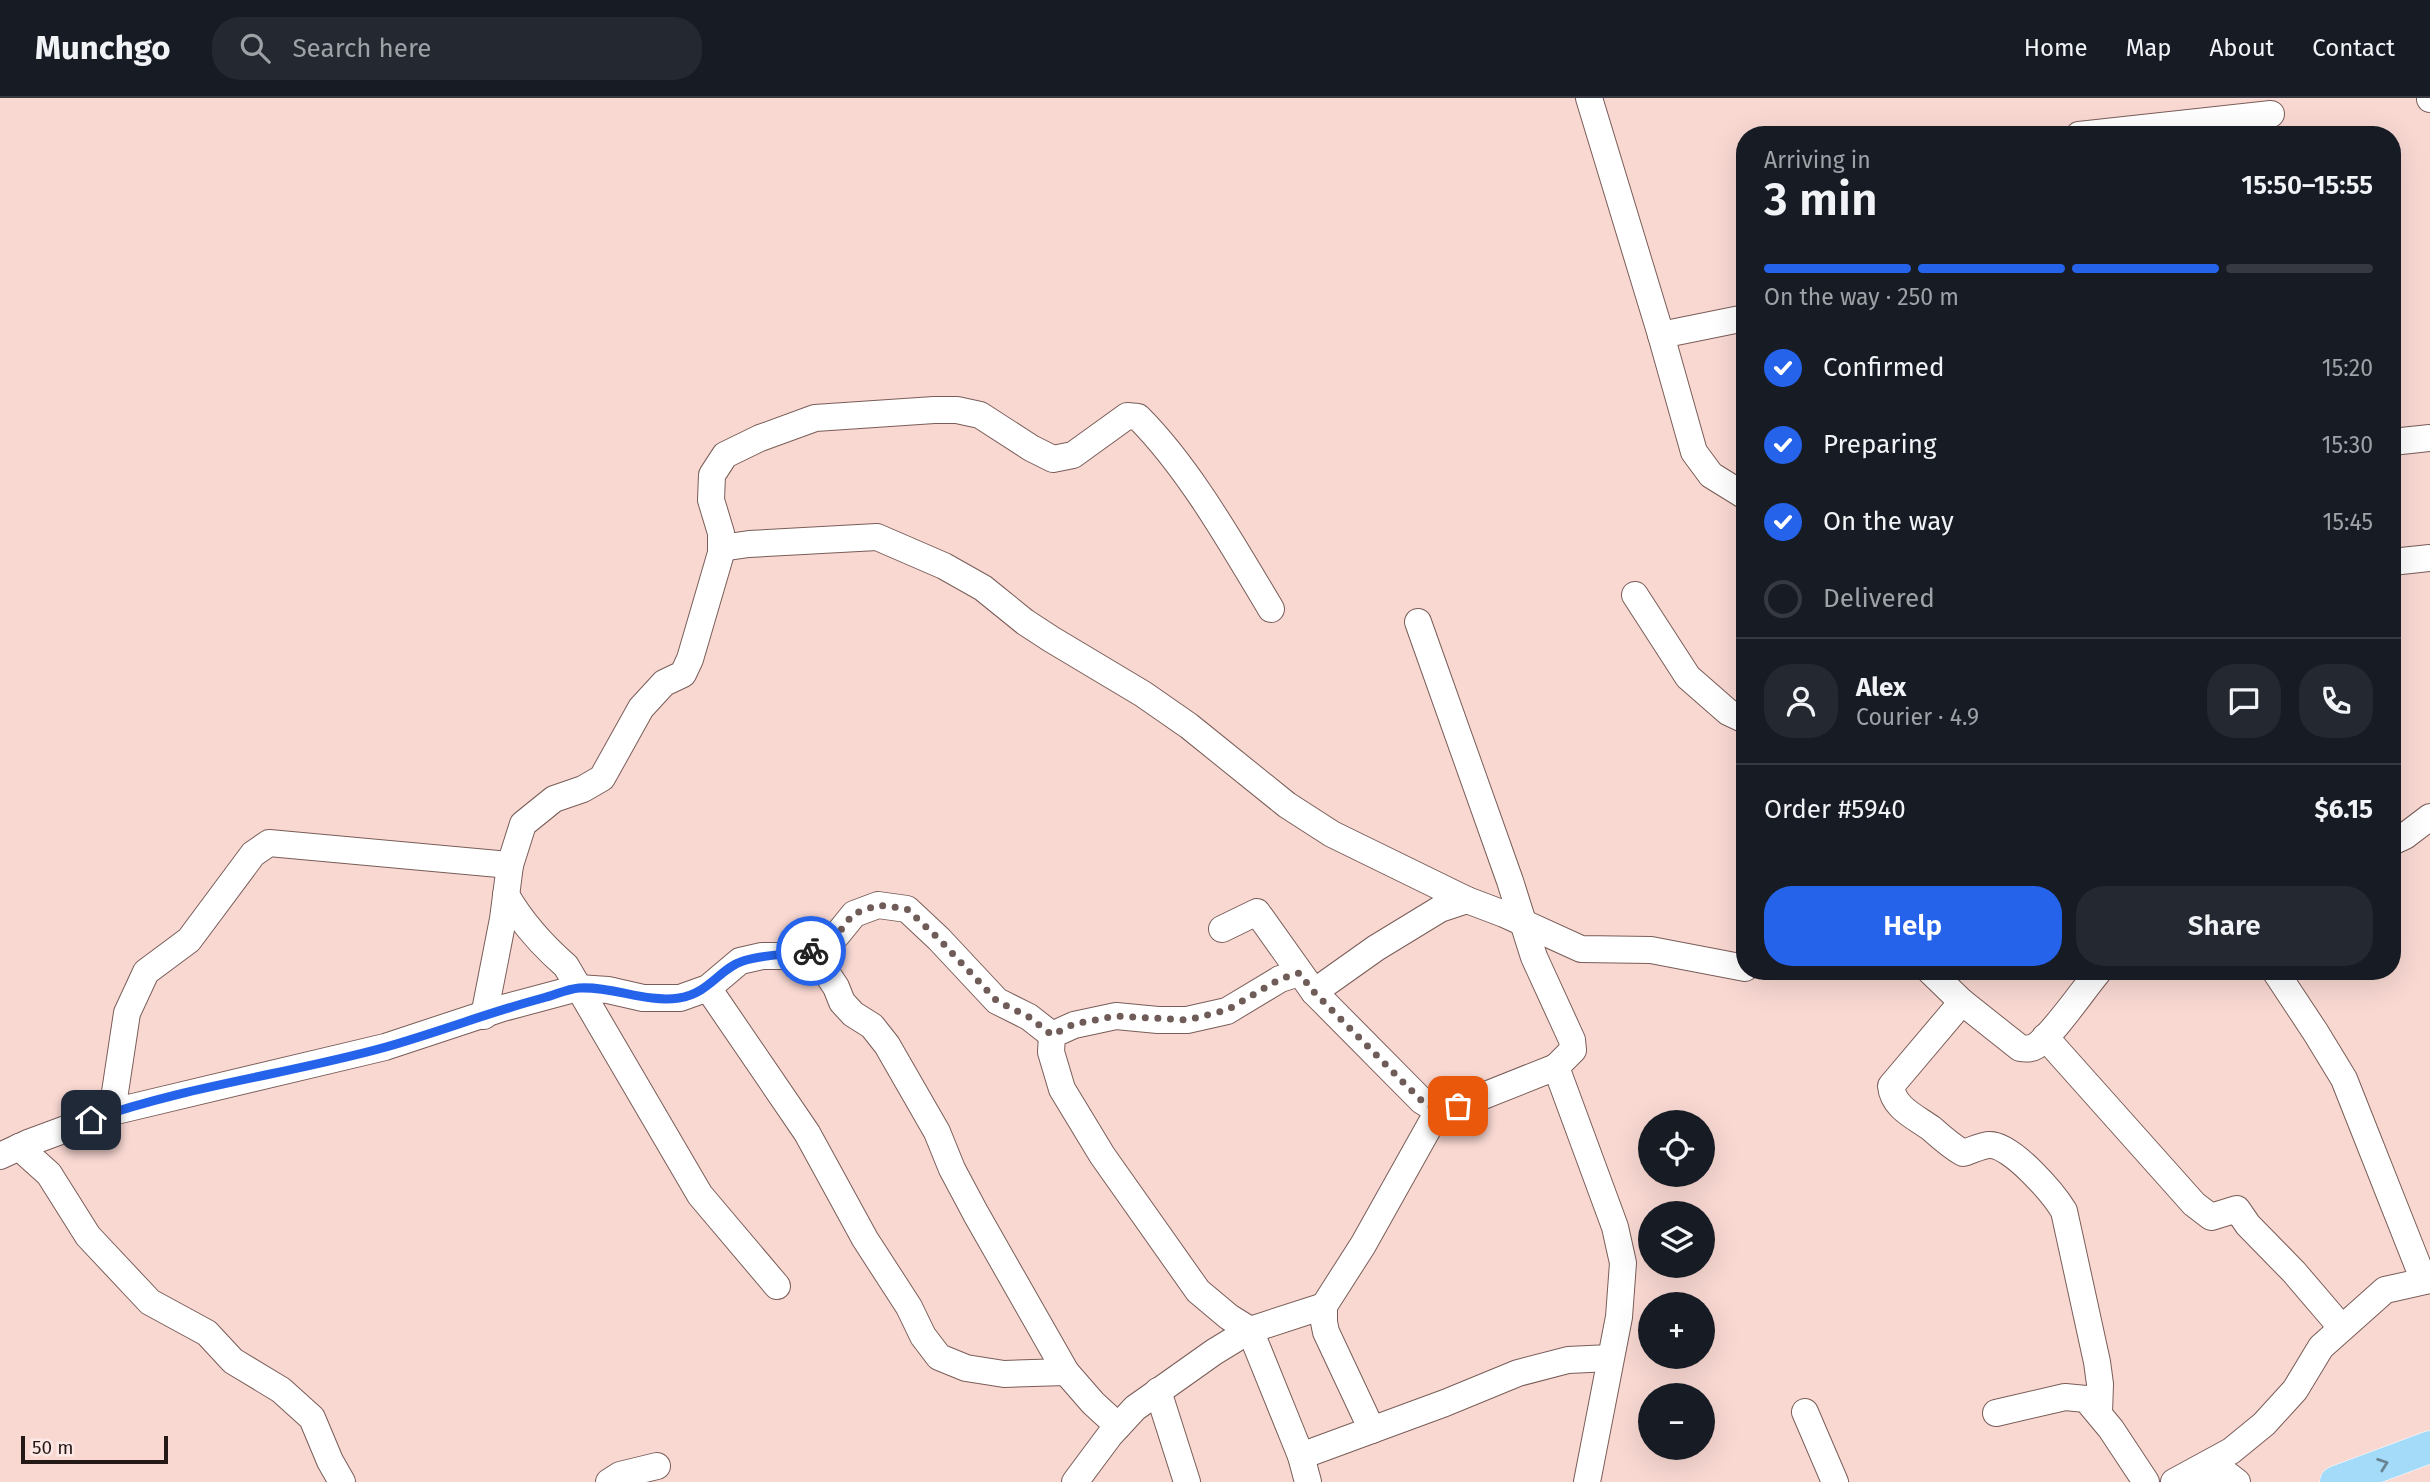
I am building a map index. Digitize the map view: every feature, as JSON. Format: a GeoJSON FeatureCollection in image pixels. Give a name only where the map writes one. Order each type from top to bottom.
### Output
{"type":"FeatureCollection","features":[{"type":"Feature","properties":{"kind":"main road"},"geometry":{"type":"LineString","coordinates":[[2336,1482],[2430,1447]]}},
{"type":"Feature","properties":{"kind":"street"},"geometry":{"type":"LineString","coordinates":[[1589,98],[1694,452],[1711,475],[1736,490]]}},
{"type":"Feature","properties":{"kind":"street"},"geometry":{"type":"LineString","coordinates":[[2170,126],[2272,116]]}},
{"type":"Feature","properties":{"kind":"street"},"geometry":{"type":"LineString","coordinates":[[1661,334],[1736,320]]}},
{"type":"Feature","properties":{"kind":"street"},"geometry":{"type":"LineString","coordinates":[[484,1016],[510,865],[523,824],[554,799],[583,789],[602,778],[647,701],[664,683],[683,674],[690,659],[705,615],[722,548],[721,533],[711,500],[712,475],[725,455],[760,438],[815,418],[957,410],[980,415],[1031,448],[1054,459],[1073,455],[1126,416],[1138,417],[1161,440],[1192,483],[1271,609]]}},
{"type":"Feature","properties":{"kind":"street"},"geometry":{"type":"LineString","coordinates":[[2401,441],[2430,438]]}},
{"type":"Feature","properties":{"kind":"street"},"geometry":{"type":"LineString","coordinates":[[722,548],[877,537],[944,566],[983,588],[1025,622],[1143,694],[1189,726],[1287,805],[1332,834],[1467,900],[1581,949],[1651,950],[1736,966]]}},
{"type":"Feature","properties":{"kind":"street"},"geometry":{"type":"LineString","coordinates":[[2401,561],[2430,558]]}},
{"type":"Feature","properties":{"kind":"street"},"geometry":{"type":"LineString","coordinates":[[1635,595],[1688,677],[1736,716]]}},
{"type":"Feature","properties":{"kind":"street"},"geometry":{"type":"LineString","coordinates":[[1222,929],[1257,912],[1306,983],[1422,1101],[1438,1111],[1458,1106],[1556,1067],[1573,1050],[1572,1040],[1521,923],[1510,881],[1418,622]]}},
{"type":"Feature","properties":{"kind":"street"},"geometry":{"type":"LineString","coordinates":[[2401,838],[2430,817]]}},
{"type":"Feature","properties":{"kind":"street"},"geometry":{"type":"LineString","coordinates":[[112,1112],[127,1013],[146,972],[189,940],[253,854],[269,843],[510,865]]}},
{"type":"Feature","properties":{"kind":"street"},"geometry":{"type":"LineString","coordinates":[[506,895],[519,917],[566,966],[700,1195],[777,1286]]}},
{"type":"Feature","properties":{"kind":"street"},"geometry":{"type":"LineString","coordinates":[[1052,1035],[1074,1024],[1116,1016],[1188,1020],[1227,1010],[1280,979],[1306,983],[1376,948],[1440,909],[1467,900]]}},
{"type":"Feature","properties":{"kind":"street"},"geometry":{"type":"LineString","coordinates":[[9,1151],[112,1112],[385,1047],[503,1008],[578,988],[608,990],[643,998],[680,998],[708,988],[740,961],[812,951],[837,935],[853,914],[878,905],[907,909],[997,1001],[1029,1017],[1052,1035]]}},
{"type":"Feature","properties":{"kind":"street"},"geometry":{"type":"LineString","coordinates":[[812,951],[836,987],[842,1002],[853,1014],[872,1026],[887,1045],[937,1132],[952,1170],[975,1214],[1066,1371],[1093,1403],[1118,1426]]}},
{"type":"Feature","properties":{"kind":"street"},"geometry":{"type":"LineString","coordinates":[[1939,980],[1962,1002],[2020,1048],[2035,1047],[2091,980]]}},
{"type":"Feature","properties":{"kind":"street"},"geometry":{"type":"LineString","coordinates":[[2174,1482],[2231,1451],[2264,1424],[2295,1390],[2321,1347],[2385,1290],[2427,1280],[2344,1079],[2282,980]]}},
{"type":"Feature","properties":{"kind":"street"},"geometry":{"type":"LineString","coordinates":[[708,988],[807,1133],[865,1239],[909,1307],[923,1336],[939,1357],[965,1368],[1004,1374],[1066,1371]]}},
{"type":"Feature","properties":{"kind":"street"},"geometry":{"type":"LineString","coordinates":[[1962,1002],[1891,1086],[1892,1093],[1898,1104],[1911,1115],[1963,1153],[1989,1145],[1996,1146],[2026,1167],[2055,1197],[2064,1211],[2097,1362],[2100,1384],[2099,1413]]}},
{"type":"Feature","properties":{"kind":"street"},"geometry":{"type":"LineString","coordinates":[[1052,1035],[1051,1052],[1062,1089],[1102,1155],[1198,1291],[1229,1317],[1250,1330],[1301,1456],[1308,1482]]}},
{"type":"Feature","properties":{"kind":"street"},"geometry":{"type":"LineString","coordinates":[[2045,1037],[2194,1204],[2211,1217],[2237,1209],[2341,1327]]}},
{"type":"Feature","properties":{"kind":"street"},"geometry":{"type":"LineString","coordinates":[[1556,1067],[1611,1215],[1623,1263],[1619,1317],[1587,1482]]}},
{"type":"Feature","properties":{"kind":"street"},"geometry":{"type":"LineString","coordinates":[[1373,1430],[1326,1332],[1324,1306],[1369,1234],[1438,1111]]}},
{"type":"Feature","properties":{"kind":"street"},"geometry":{"type":"LineString","coordinates":[[9,1151],[49,1174],[88,1236],[150,1301],[207,1333],[233,1361],[281,1390],[312,1418],[342,1482]]}},
{"type":"Feature","properties":{"kind":"street"},"geometry":{"type":"LineString","coordinates":[[1075,1482],[1118,1426],[1135,1408],[1158,1391],[1250,1330],[1324,1306]]}},
{"type":"Feature","properties":{"kind":"street"},"geometry":{"type":"LineString","coordinates":[[1301,1456],[1538,1367],[1568,1360],[1610,1358]]}},
{"type":"Feature","properties":{"kind":"street"},"geometry":{"type":"LineString","coordinates":[[1158,1391],[1187,1482]]}},
{"type":"Feature","properties":{"kind":"street"},"geometry":{"type":"LineString","coordinates":[[1996,1413],[2048,1400],[2078,1396],[2086,1399],[2099,1413],[2146,1482]]}},
{"type":"Feature","properties":{"kind":"street"},"geometry":{"type":"LineString","coordinates":[[1805,1412],[1835,1482]]}},
{"type":"Feature","properties":{"kind":"street"},"geometry":{"type":"LineString","coordinates":[[609,1482],[621,1475],[657,1466]]}},
{"type":"Feature","properties":{"kind":"street"},"geometry":{"type":"LineString","coordinates":[[2200,1469],[2224,1472],[2237,1482]]}},
{"type":"Feature","properties":{"kind":"way so far"},"geometry":{"type":"LineString","coordinates":[[811,951],[837,935],[853,914],[878,905],[907,909],[997,1001],[1029,1017],[1052,1035],[1074,1024],[1116,1016],[1188,1020],[1227,1010],[1280,979],[1299,973],[1350,1030],[1422,1101],[1438,1111],[1458,1106]]}},
{"type":"Feature","properties":{"kind":"route"},"geometry":{"type":"LineString","coordinates":[[91,1120],[112,1112],[385,1047],[503,1008],[578,988],[608,990],[643,998],[680,998],[708,988],[740,961],[811,951]]}}]}
